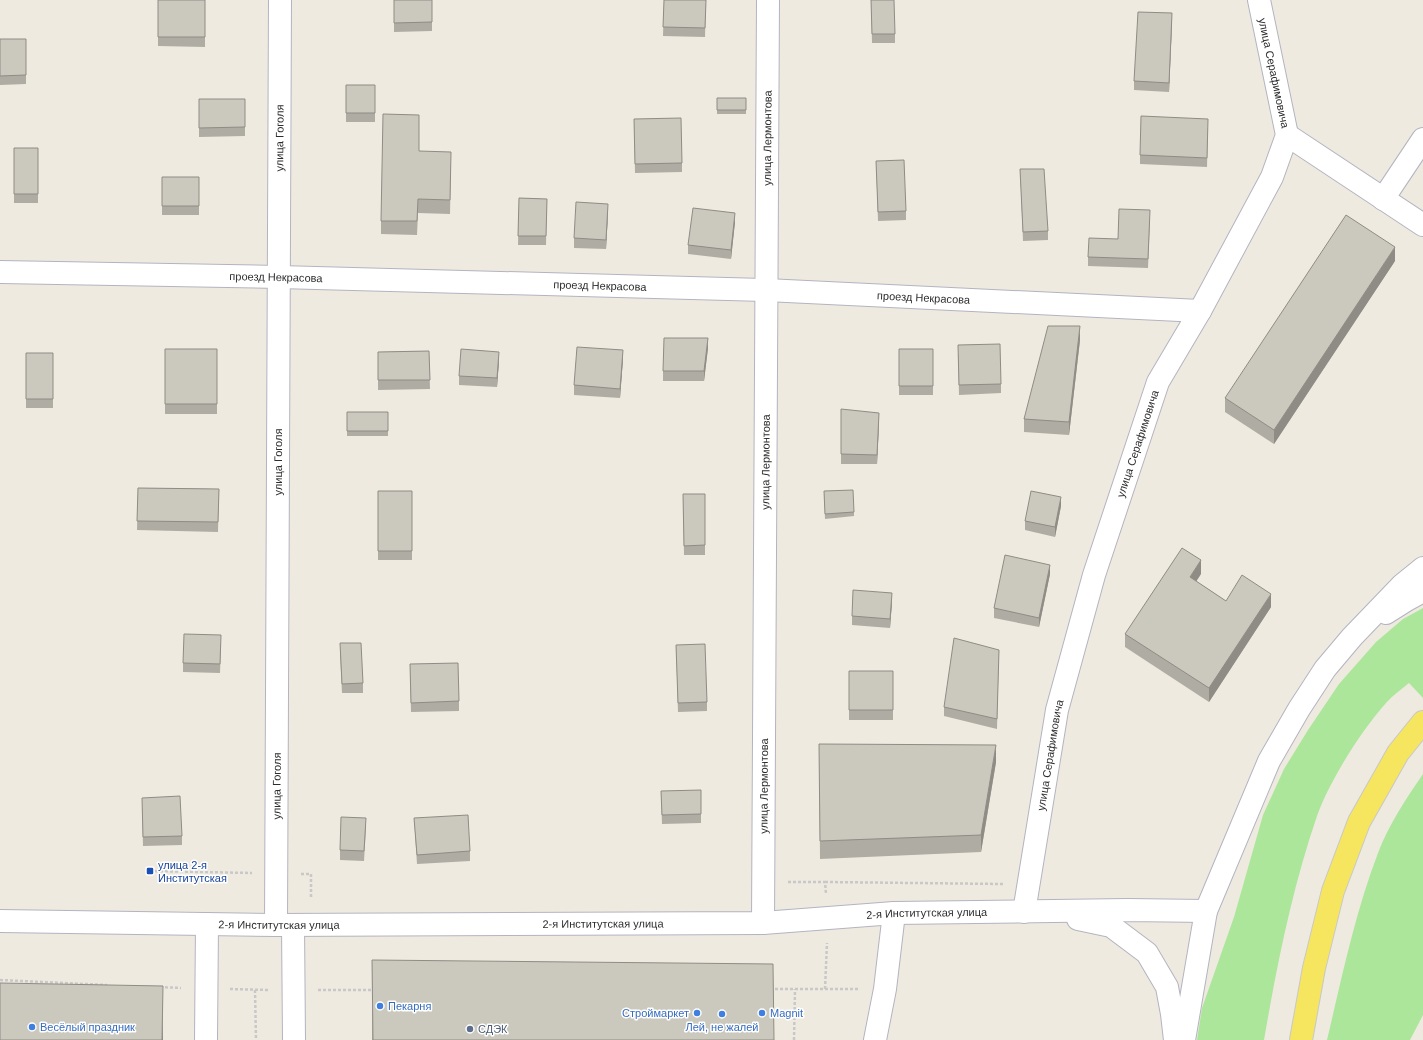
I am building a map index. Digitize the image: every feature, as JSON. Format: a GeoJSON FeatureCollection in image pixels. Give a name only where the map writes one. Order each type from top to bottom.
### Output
{"type":"FeatureCollection","features":[{"type":"Feature","properties":{"kind":"main road"},"geometry":{"type":"LineString","coordinates":[[1301,1040],[1314,968],[1333,891],[1359,822],[1398,753],[1423,722]]}},
{"type":"Feature","properties":{"kind":"street","name":"улица Гоголя"},"geometry":{"type":"LineString","coordinates":[[280,0],[279,277],[284,925],[294,990],[294,1040]]}},
{"type":"Feature","properties":{"kind":"street","name":"улица Лермонтова"},"geometry":{"type":"LineString","coordinates":[[762,923],[768,0]]}},
{"type":"Feature","properties":{"kind":"street","name":"улица Серафимовича"},"geometry":{"type":"LineString","coordinates":[[1034,911],[1029,884],[1057,710],[1094,575],[1158,382],[1200,311],[1272,177],[1287,135],[1259,0]]}},
{"type":"Feature","properties":{"kind":"street"},"geometry":{"type":"LineString","coordinates":[[1287,135],[1423,225]]}},
{"type":"Feature","properties":{"kind":"street"},"geometry":{"type":"LineString","coordinates":[[1383,199],[1423,139]]}},
{"type":"Feature","properties":{"kind":"street","name":"проезд Некрасова"},"geometry":{"type":"LineString","coordinates":[[0,272],[279,277],[766,290],[1200,311]]}},
{"type":"Feature","properties":{"kind":"street"},"geometry":{"type":"LineString","coordinates":[[1184,1040],[1206,911],[1269,762],[1299,709],[1325,669],[1352,637],[1402,585],[1423,568]]}},
{"type":"Feature","properties":{"kind":"street"},"geometry":{"type":"LineString","coordinates":[[1352,637],[1405,601],[1423,591]]}},
{"type":"Feature","properties":{"kind":"street","name":"2-я Институтская улица"},"geometry":{"type":"LineString","coordinates":[[0,921],[284,925],[762,923],[894,913],[1128,910],[1206,911]]}},
{"type":"Feature","properties":{"kind":"street"},"geometry":{"type":"LineString","coordinates":[[1034,911],[1111,926],[1147,953],[1167,987],[1175,1040]]}},
{"type":"Feature","properties":{"kind":"street"},"geometry":{"type":"LineString","coordinates":[[875,1040],[885,989],[894,913]]}},
{"type":"Feature","properties":{"kind":"street"},"geometry":{"type":"LineString","coordinates":[[206,1040],[207,924]]}},
{"type":"Feature","properties":{"kind":"path"},"geometry":{"type":"LineString","coordinates":[[825,882],[1029,884]]}},
{"type":"Feature","properties":{"kind":"path"},"geometry":{"type":"LineString","coordinates":[[0,980],[111,985]]}},
{"type":"Feature","properties":{"kind":"path"},"geometry":{"type":"LineString","coordinates":[[104,985],[104,992]]}},
{"type":"Feature","properties":{"kind":"path"},"geometry":{"type":"LineString","coordinates":[[154,986],[255,990],[374,990]]}},
{"type":"Feature","properties":{"kind":"path"},"geometry":{"type":"LineString","coordinates":[[763,989],[885,989]]}},
{"type":"Feature","properties":{"kind":"path"},"geometry":{"type":"LineString","coordinates":[[794,1040],[795,989]]}},
{"type":"Feature","properties":{"kind":"path"},"geometry":{"type":"LineString","coordinates":[[255,990],[256,1040]]}},
{"type":"Feature","properties":{"kind":"green space"},"geometry":{"type":"Polygon","coordinates":[[[1423,608],[1423,698],[1409,683],[1389,700],[1366,727],[1347,756],[1323,802],[1308,844],[1293,899],[1274,984],[1264,1040],[1197,1040],[1202,1008],[1234,917],[1263,815],[1284,769],[1339,684],[1376,642],[1403,619],[1423,608]]]}},
{"type":"Feature","properties":{"kind":"green space"},"geometry":{"type":"Polygon","coordinates":[[[1423,774],[1423,1015],[1410,1040],[1327,1040],[1362,899],[1378,853],[1392,822],[1423,774]]]}},
{"type":"Feature","properties":{"kind":"building"},"geometry":{"type":"Polygon","coordinates":[[[158,0],[205,0],[205,37],[158,37],[158,0]]]}},
{"type":"Feature","properties":{"kind":"building"},"geometry":{"type":"Polygon","coordinates":[[[394,0],[432,0],[432,22],[394,23],[394,0]]]}},
{"type":"Feature","properties":{"kind":"building"},"geometry":{"type":"Polygon","coordinates":[[[664,0],[706,0],[705,28],[663,27],[664,0]]]}},
{"type":"Feature","properties":{"kind":"building"},"geometry":{"type":"Polygon","coordinates":[[[871,0],[894,0],[895,34],[872,34],[871,0]]]}},
{"type":"Feature","properties":{"kind":"building"},"geometry":{"type":"Polygon","coordinates":[[[1138,12],[1172,13],[1169,83],[1134,81],[1138,12]]]}},
{"type":"Feature","properties":{"kind":"building"},"geometry":{"type":"Polygon","coordinates":[[[0,39],[26,39],[26,75],[0,76],[0,39]]]}},
{"type":"Feature","properties":{"kind":"building"},"geometry":{"type":"Polygon","coordinates":[[[346,85],[375,85],[375,113],[346,113],[346,85]]]}},
{"type":"Feature","properties":{"kind":"building"},"geometry":{"type":"Polygon","coordinates":[[[717,98],[746,98],[746,110],[717,110],[717,98]]]}},
{"type":"Feature","properties":{"kind":"building"},"geometry":{"type":"Polygon","coordinates":[[[199,99],[245,99],[245,127],[199,128],[199,99]]]}},
{"type":"Feature","properties":{"kind":"building"},"geometry":{"type":"Polygon","coordinates":[[[383,114],[419,115],[419,151],[451,152],[450,200],[418,199],[417,221],[381,221],[383,114]]]}},
{"type":"Feature","properties":{"kind":"building"},"geometry":{"type":"Polygon","coordinates":[[[1141,116],[1208,119],[1207,158],[1140,155],[1141,116]]]}},
{"type":"Feature","properties":{"kind":"building"},"geometry":{"type":"Polygon","coordinates":[[[681,118],[682,163],[635,164],[634,119],[681,118]]]}},
{"type":"Feature","properties":{"kind":"building"},"geometry":{"type":"Polygon","coordinates":[[[14,148],[38,148],[38,194],[14,194],[14,148]]]}},
{"type":"Feature","properties":{"kind":"building"},"geometry":{"type":"Polygon","coordinates":[[[904,160],[906,211],[878,212],[876,161],[904,160]]]}},
{"type":"Feature","properties":{"kind":"building"},"geometry":{"type":"Polygon","coordinates":[[[1020,169],[1044,169],[1048,231],[1023,232],[1020,169]]]}},
{"type":"Feature","properties":{"kind":"building"},"geometry":{"type":"Polygon","coordinates":[[[162,177],[199,177],[199,206],[162,206],[162,177]]]}},
{"type":"Feature","properties":{"kind":"building"},"geometry":{"type":"Polygon","coordinates":[[[519,198],[547,199],[546,236],[518,236],[519,198]]]}},
{"type":"Feature","properties":{"kind":"building"},"geometry":{"type":"Polygon","coordinates":[[[576,202],[608,204],[606,240],[574,238],[576,202]]]}},
{"type":"Feature","properties":{"kind":"building"},"geometry":{"type":"Polygon","coordinates":[[[693,208],[735,213],[731,250],[688,245],[693,208]]]}},
{"type":"Feature","properties":{"kind":"building"},"geometry":{"type":"Polygon","coordinates":[[[1119,209],[1150,210],[1148,259],[1088,257],[1089,238],[1118,239],[1119,209]]]}},
{"type":"Feature","properties":{"kind":"building"},"geometry":{"type":"Polygon","coordinates":[[[1346,215],[1395,247],[1274,430],[1225,398],[1346,215]]]}},
{"type":"Feature","properties":{"kind":"building"},"geometry":{"type":"Polygon","coordinates":[[[1048,326],[1080,326],[1069,422],[1024,419],[1048,326]]]}},
{"type":"Feature","properties":{"kind":"building"},"geometry":{"type":"Polygon","coordinates":[[[664,338],[708,338],[704,371],[663,371],[664,338]]]}},
{"type":"Feature","properties":{"kind":"building"},"geometry":{"type":"Polygon","coordinates":[[[1000,344],[1001,384],[959,385],[958,345],[1000,344]]]}},
{"type":"Feature","properties":{"kind":"building"},"geometry":{"type":"Polygon","coordinates":[[[577,347],[623,350],[620,389],[574,385],[577,347]]]}},
{"type":"Feature","properties":{"kind":"building"},"geometry":{"type":"Polygon","coordinates":[[[165,349],[217,349],[217,404],[165,404],[165,349]]]}},
{"type":"Feature","properties":{"kind":"building"},"geometry":{"type":"Polygon","coordinates":[[[461,349],[499,352],[497,378],[459,376],[461,349]]]}},
{"type":"Feature","properties":{"kind":"building"},"geometry":{"type":"Polygon","coordinates":[[[899,349],[933,349],[933,386],[899,386],[899,349]]]}},
{"type":"Feature","properties":{"kind":"building"},"geometry":{"type":"Polygon","coordinates":[[[429,351],[430,380],[378,380],[378,352],[429,351]]]}},
{"type":"Feature","properties":{"kind":"building"},"geometry":{"type":"Polygon","coordinates":[[[26,353],[53,353],[53,399],[26,399],[26,353]]]}},
{"type":"Feature","properties":{"kind":"building"},"geometry":{"type":"Polygon","coordinates":[[[841,409],[879,413],[877,455],[841,454],[841,409]]]}},
{"type":"Feature","properties":{"kind":"building"},"geometry":{"type":"Polygon","coordinates":[[[347,412],[388,412],[388,431],[347,431],[347,412]]]}},
{"type":"Feature","properties":{"kind":"building"},"geometry":{"type":"Polygon","coordinates":[[[138,488],[219,489],[218,522],[137,521],[138,488]]]}},
{"type":"Feature","properties":{"kind":"building"},"geometry":{"type":"Polygon","coordinates":[[[853,490],[854,512],[825,514],[824,491],[853,490]]]}},
{"type":"Feature","properties":{"kind":"building"},"geometry":{"type":"Polygon","coordinates":[[[378,491],[412,491],[412,551],[378,551],[378,491]]]}},
{"type":"Feature","properties":{"kind":"building"},"geometry":{"type":"Polygon","coordinates":[[[1031,491],[1061,497],[1055,527],[1025,521],[1031,491]]]}},
{"type":"Feature","properties":{"kind":"building"},"geometry":{"type":"Polygon","coordinates":[[[683,494],[705,494],[705,545],[684,546],[683,494]]]}},
{"type":"Feature","properties":{"kind":"building"},"geometry":{"type":"Polygon","coordinates":[[[1182,548],[1201,560],[1190,577],[1226,601],[1242,575],[1271,594],[1209,688],[1125,634],[1182,548]]]}},
{"type":"Feature","properties":{"kind":"building"},"geometry":{"type":"Polygon","coordinates":[[[1005,555],[1050,565],[1039,618],[994,608],[1005,555]]]}},
{"type":"Feature","properties":{"kind":"building"},"geometry":{"type":"Polygon","coordinates":[[[853,590],[892,593],[890,619],[852,616],[853,590]]]}},
{"type":"Feature","properties":{"kind":"building"},"geometry":{"type":"Polygon","coordinates":[[[184,634],[221,635],[220,664],[183,663],[184,634]]]}},
{"type":"Feature","properties":{"kind":"building"},"geometry":{"type":"Polygon","coordinates":[[[954,638],[999,650],[997,719],[944,707],[954,638]]]}},
{"type":"Feature","properties":{"kind":"building"},"geometry":{"type":"Polygon","coordinates":[[[340,643],[361,643],[363,683],[342,684],[340,643]]]}},
{"type":"Feature","properties":{"kind":"building"},"geometry":{"type":"Polygon","coordinates":[[[705,644],[707,702],[678,703],[676,645],[705,644]]]}},
{"type":"Feature","properties":{"kind":"building"},"geometry":{"type":"Polygon","coordinates":[[[458,663],[459,701],[411,703],[410,664],[458,663]]]}},
{"type":"Feature","properties":{"kind":"building"},"geometry":{"type":"Polygon","coordinates":[[[849,671],[893,671],[893,710],[849,710],[849,671]]]}},
{"type":"Feature","properties":{"kind":"building"},"geometry":{"type":"Polygon","coordinates":[[[819,744],[996,745],[981,835],[820,841],[819,744]]]}},
{"type":"Feature","properties":{"kind":"building"},"geometry":{"type":"Polygon","coordinates":[[[701,790],[701,814],[662,815],[661,791],[701,790]]]}},
{"type":"Feature","properties":{"kind":"building"},"geometry":{"type":"Polygon","coordinates":[[[180,796],[182,836],[143,837],[142,798],[180,796]]]}},
{"type":"Feature","properties":{"kind":"building"},"geometry":{"type":"Polygon","coordinates":[[[468,815],[470,851],[417,855],[414,818],[468,815]]]}},
{"type":"Feature","properties":{"kind":"building"},"geometry":{"type":"Polygon","coordinates":[[[341,817],[366,818],[364,851],[340,850],[341,817]]]}},
{"type":"Feature","properties":{"kind":"building"},"geometry":{"type":"Polygon","coordinates":[[[372,960],[773,964],[774,1040],[373,1040],[372,960]]]}},
{"type":"Feature","properties":{"kind":"building"},"geometry":{"type":"Polygon","coordinates":[[[0,983],[163,986],[162,1040],[0,1040],[0,983]]]}},
{"type":"Feature","properties":{"kind":"place","name":"улица 2-я Институтская"},"geometry":{"type":"Point","coordinates":[150,871]}},
{"type":"Feature","properties":{"kind":"place","name":"Пекарня"},"geometry":{"type":"Point","coordinates":[380,1006]}},
{"type":"Feature","properties":{"kind":"place","name":"Строймаркет"},"geometry":{"type":"Point","coordinates":[697,1013]}},
{"type":"Feature","properties":{"kind":"place","name":"Magnit"},"geometry":{"type":"Point","coordinates":[762,1013]}},
{"type":"Feature","properties":{"kind":"place","name":"Лей, не жалей"},"geometry":{"type":"Point","coordinates":[722,1014]}},
{"type":"Feature","properties":{"kind":"place","name":"Весёлый праздник"},"geometry":{"type":"Point","coordinates":[32,1027]}},
{"type":"Feature","properties":{"kind":"place","name":"СДЭК"},"geometry":{"type":"Point","coordinates":[470,1029]}}]}
